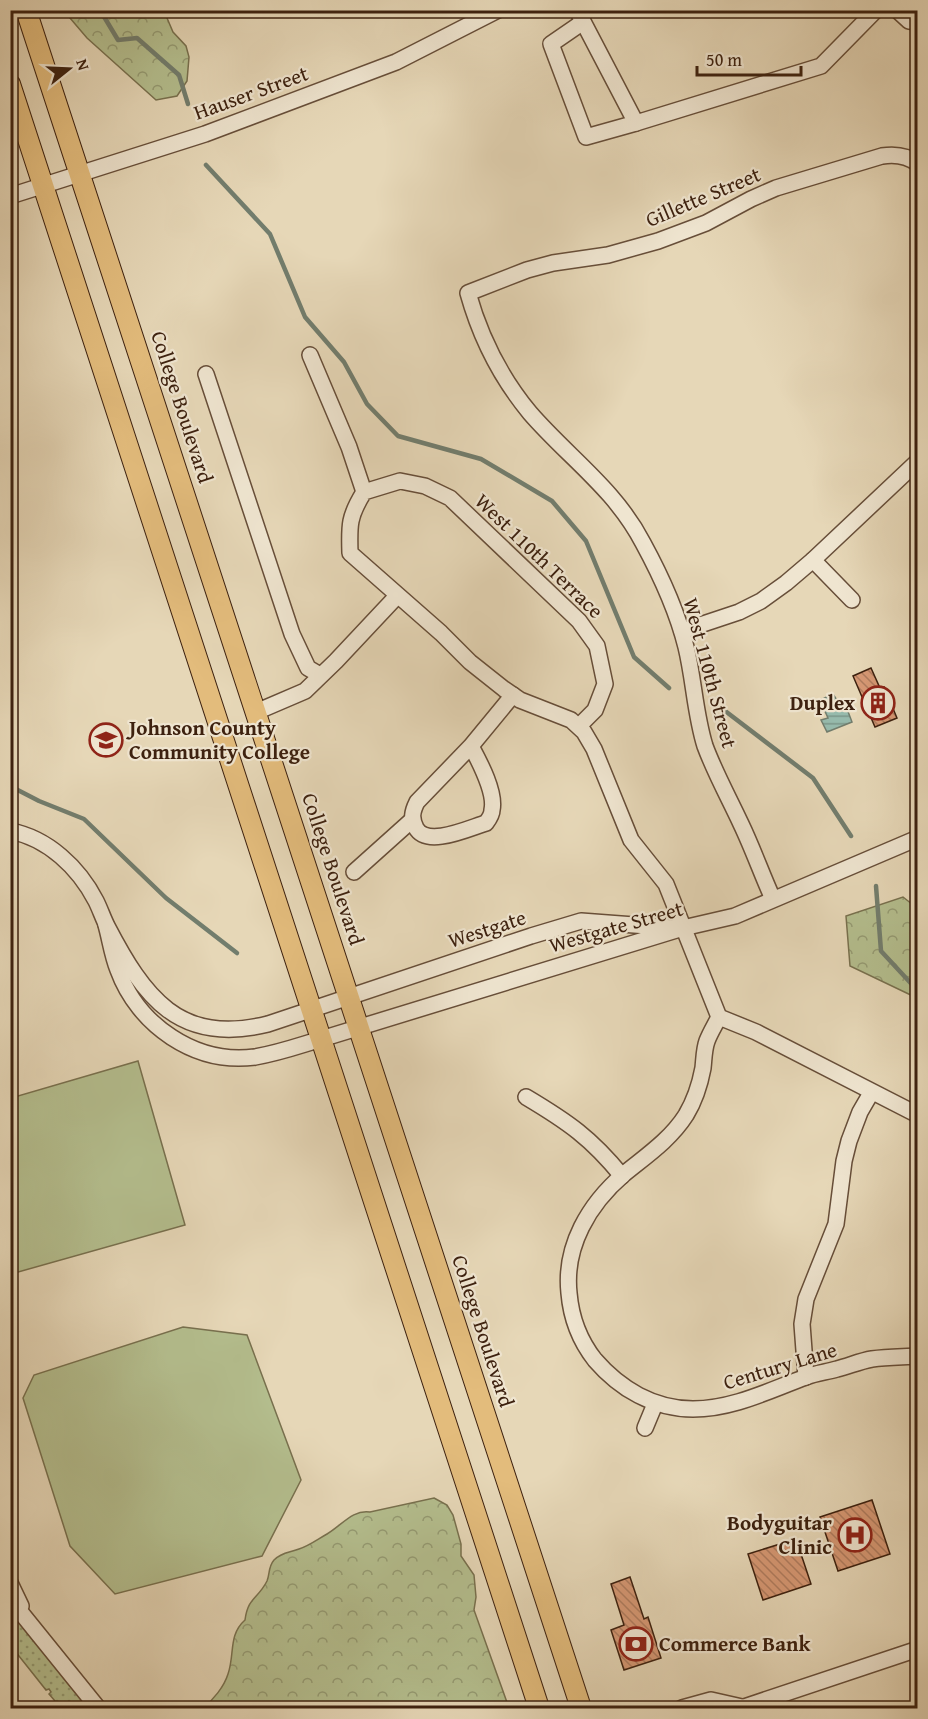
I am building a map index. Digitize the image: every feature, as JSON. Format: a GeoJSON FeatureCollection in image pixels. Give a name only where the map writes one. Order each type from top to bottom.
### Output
{"type":"FeatureCollection","features":[{"type":"Feature","properties":{"kind":"main road","name":"College Boulevard"},"geometry":{"type":"LineString","coordinates":[[26,10],[581,1708]]}},
{"type":"Feature","properties":{"kind":"main road"},"geometry":{"type":"LineString","coordinates":[[10,84],[539,1708]]}},
{"type":"Feature","properties":{"kind":"street","name":"Hauser Street"},"geometry":{"type":"LineString","coordinates":[[10,196],[205,134],[396,62],[498,10]]}},
{"type":"Feature","properties":{"kind":"street"},"geometry":{"type":"LineString","coordinates":[[636,123],[580,16],[551,44],[586,137],[636,123],[821,66],[876,10]]}},
{"type":"Feature","properties":{"kind":"street"},"geometry":{"type":"LineString","coordinates":[[897,10],[909,21],[918,22]]}},
{"type":"Feature","properties":{"kind":"street","name":"Gillette Street"},"geometry":{"type":"LineString","coordinates":[[468,293],[552,263],[608,255],[654,243],[706,223],[776,188],[882,156],[894,154],[912,159],[918,164]]}},
{"type":"Feature","properties":{"kind":"street","name":"West 110th Street"},"geometry":{"type":"LineString","coordinates":[[468,293],[478,326],[505,378],[529,412],[593,476],[620,508],[641,539],[660,575],[687,649],[695,707],[705,744],[773,899]]}},
{"type":"Feature","properties":{"kind":"street"},"geometry":{"type":"LineString","coordinates":[[310,355],[349,447],[364,492],[353,510],[349,528],[350,553],[441,633],[470,662],[513,695],[571,720],[579,726],[594,748],[631,840],[666,884],[719,1017],[765,1037],[918,1115]]}},
{"type":"Feature","properties":{"kind":"street"},"geometry":{"type":"LineString","coordinates":[[206,374],[292,634],[308,668],[320,675]]}},
{"type":"Feature","properties":{"kind":"street"},"geometry":{"type":"LineString","coordinates":[[682,631],[739,612],[761,601],[813,560],[918,461]]}},
{"type":"Feature","properties":{"kind":"street","name":"West 110th Terrace"},"geometry":{"type":"LineString","coordinates":[[364,492],[400,481],[425,486],[450,498],[579,621],[597,646],[605,684],[595,710],[579,726]]}},
{"type":"Feature","properties":{"kind":"street"},"geometry":{"type":"LineString","coordinates":[[813,560],[852,600]]}},
{"type":"Feature","properties":{"kind":"street"},"geometry":{"type":"LineString","coordinates":[[256,712],[305,691],[397,596]]}},
{"type":"Feature","properties":{"kind":"street"},"geometry":{"type":"LineString","coordinates":[[471,746],[482,767],[493,803],[492,812],[486,823],[430,838],[419,833],[412,820],[417,802],[471,746],[513,695]]}},
{"type":"Feature","properties":{"kind":"street"},"geometry":{"type":"LineString","coordinates":[[354,872],[412,820]]}},
{"type":"Feature","properties":{"kind":"street"},"geometry":{"type":"LineString","coordinates":[[10,831],[43,843],[63,858],[80,876],[95,900],[106,925]]}},
{"type":"Feature","properties":{"kind":"street","name":"Westgate Street"},"geometry":{"type":"LineString","coordinates":[[106,925],[118,970],[133,1000],[153,1024],[171,1038],[211,1055],[233,1058],[254,1057],[274,1053],[682,928],[735,916],[918,838]]}},
{"type":"Feature","properties":{"kind":"street","name":"Westgate"},"geometry":{"type":"LineString","coordinates":[[106,925],[147,992],[171,1013],[193,1023],[213,1028],[249,1029],[581,921],[682,928]]}},
{"type":"Feature","properties":{"kind":"street","name":"Century Lane"},"geometry":{"type":"LineString","coordinates":[[719,1017],[706,1043],[701,1080],[692,1105],[685,1116],[660,1145],[622,1176],[599,1199],[579,1231],[570,1264],[570,1302],[581,1337],[606,1372],[626,1389],[655,1404],[674,1408],[711,1408],[731,1404],[806,1377],[872,1359],[918,1356]]}},
{"type":"Feature","properties":{"kind":"street"},"geometry":{"type":"LineString","coordinates":[[806,1377],[802,1324],[806,1299],[836,1224],[844,1161],[849,1141],[860,1112],[871,1093]]}},
{"type":"Feature","properties":{"kind":"street"},"geometry":{"type":"LineString","coordinates":[[526,1097],[568,1122],[589,1138],[622,1176]]}},
{"type":"Feature","properties":{"kind":"street"},"geometry":{"type":"LineString","coordinates":[[645,1428],[655,1404]]}},
{"type":"Feature","properties":{"kind":"street"},"geometry":{"type":"LineString","coordinates":[[10,1584],[27,1620]]}},
{"type":"Feature","properties":{"kind":"street"},"geometry":{"type":"LineString","coordinates":[[10,1599],[98,1708]]}},
{"type":"Feature","properties":{"kind":"street"},"geometry":{"type":"LineString","coordinates":[[682,1708],[711,1700],[742,1708],[918,1649]]}},
{"type":"Feature","properties":{"kind":"green space"},"geometry":{"type":"Polygon","coordinates":[[[64,11],[164,11],[173,32],[186,46],[189,57],[187,81],[177,96],[156,100],[87,38],[64,11]]]}},
{"type":"Feature","properties":{"kind":"green space"},"geometry":{"type":"Polygon","coordinates":[[[903,897],[917,908],[917,998],[850,966],[846,916],[903,897]]]}},
{"type":"Feature","properties":{"kind":"green space"},"geometry":{"type":"Polygon","coordinates":[[[138,1061],[185,1225],[11,1274],[11,1098],[138,1061]]]}},
{"type":"Feature","properties":{"kind":"green space"},"geometry":{"type":"Polygon","coordinates":[[[183,1327],[247,1335],[301,1480],[262,1556],[115,1594],[70,1546],[23,1398],[34,1375],[183,1327]]]}},
{"type":"Feature","properties":{"kind":"green space"},"geometry":{"type":"Polygon","coordinates":[[[434,1498],[447,1505],[453,1515],[461,1544],[461,1556],[474,1575],[476,1597],[474,1610],[509,1708],[203,1708],[218,1693],[226,1679],[236,1632],[245,1620],[251,1602],[267,1581],[271,1565],[277,1557],[303,1548],[358,1513],[434,1498]]]}},
{"type":"Feature","properties":{"kind":"green space"},"geometry":{"type":"Polygon","coordinates":[[[10,1610],[90,1708],[61,1708],[49,1694],[51,1692],[49,1689],[46,1690],[11,1646],[10,1610]]]}},
{"type":"Feature","properties":{"kind":"shaded area"},"geometry":{"type":"Polygon","coordinates":[[[833,694],[843,710],[847,709],[852,722],[827,732],[821,720],[828,718],[820,700],[833,694]]]}},
{"type":"Feature","properties":{"kind":"building","name":"Duplex"},"geometry":{"type":"Polygon","coordinates":[[[871,668],[880,688],[884,687],[897,718],[875,727],[853,676],[871,668]]]}},
{"type":"Feature","properties":{"kind":"building","name":"Bodyguitar Clinic"},"geometry":{"type":"Polygon","coordinates":[[[872,1500],[890,1554],[838,1571],[820,1517],[872,1500]]]}},
{"type":"Feature","properties":{"kind":"building"},"geometry":{"type":"Polygon","coordinates":[[[796,1539],[811,1584],[763,1600],[748,1554],[796,1539]]]}},
{"type":"Feature","properties":{"kind":"building","name":"Commerce Bank"},"geometry":{"type":"Polygon","coordinates":[[[630,1577],[644,1619],[648,1617],[661,1658],[624,1670],[611,1630],[624,1625],[611,1584],[630,1577]]]}},
{"type":"Feature","properties":{"kind":"waterway"},"geometry":{"type":"LineString","coordinates":[[100,10],[118,40],[137,38],[179,75],[188,104]]}},
{"type":"Feature","properties":{"kind":"waterway"},"geometry":{"type":"LineString","coordinates":[[206,165],[270,234],[305,317],[344,362],[367,404],[398,436],[481,459],[552,501],[586,541],[634,657],[669,688]]}},
{"type":"Feature","properties":{"kind":"waterway"},"geometry":{"type":"LineString","coordinates":[[716,704],[813,778],[851,836]]}},
{"type":"Feature","properties":{"kind":"waterway"},"geometry":{"type":"LineString","coordinates":[[10,786],[39,801],[84,819],[166,898],[237,953]]}},
{"type":"Feature","properties":{"kind":"waterway"},"geometry":{"type":"LineString","coordinates":[[876,886],[881,951],[918,991]]}},
{"type":"Feature","properties":{"kind":"place","name":"Duplex"},"geometry":{"type":"Point","coordinates":[878,703]}},
{"type":"Feature","properties":{"kind":"place","name":"Johnson County Community College"},"geometry":{"type":"Point","coordinates":[106,740]}},
{"type":"Feature","properties":{"kind":"place","name":"Bodyguitar Clinic"},"geometry":{"type":"Point","coordinates":[855,1535]}},
{"type":"Feature","properties":{"kind":"place","name":"Commerce Bank"},"geometry":{"type":"Point","coordinates":[636,1644]}}]}
